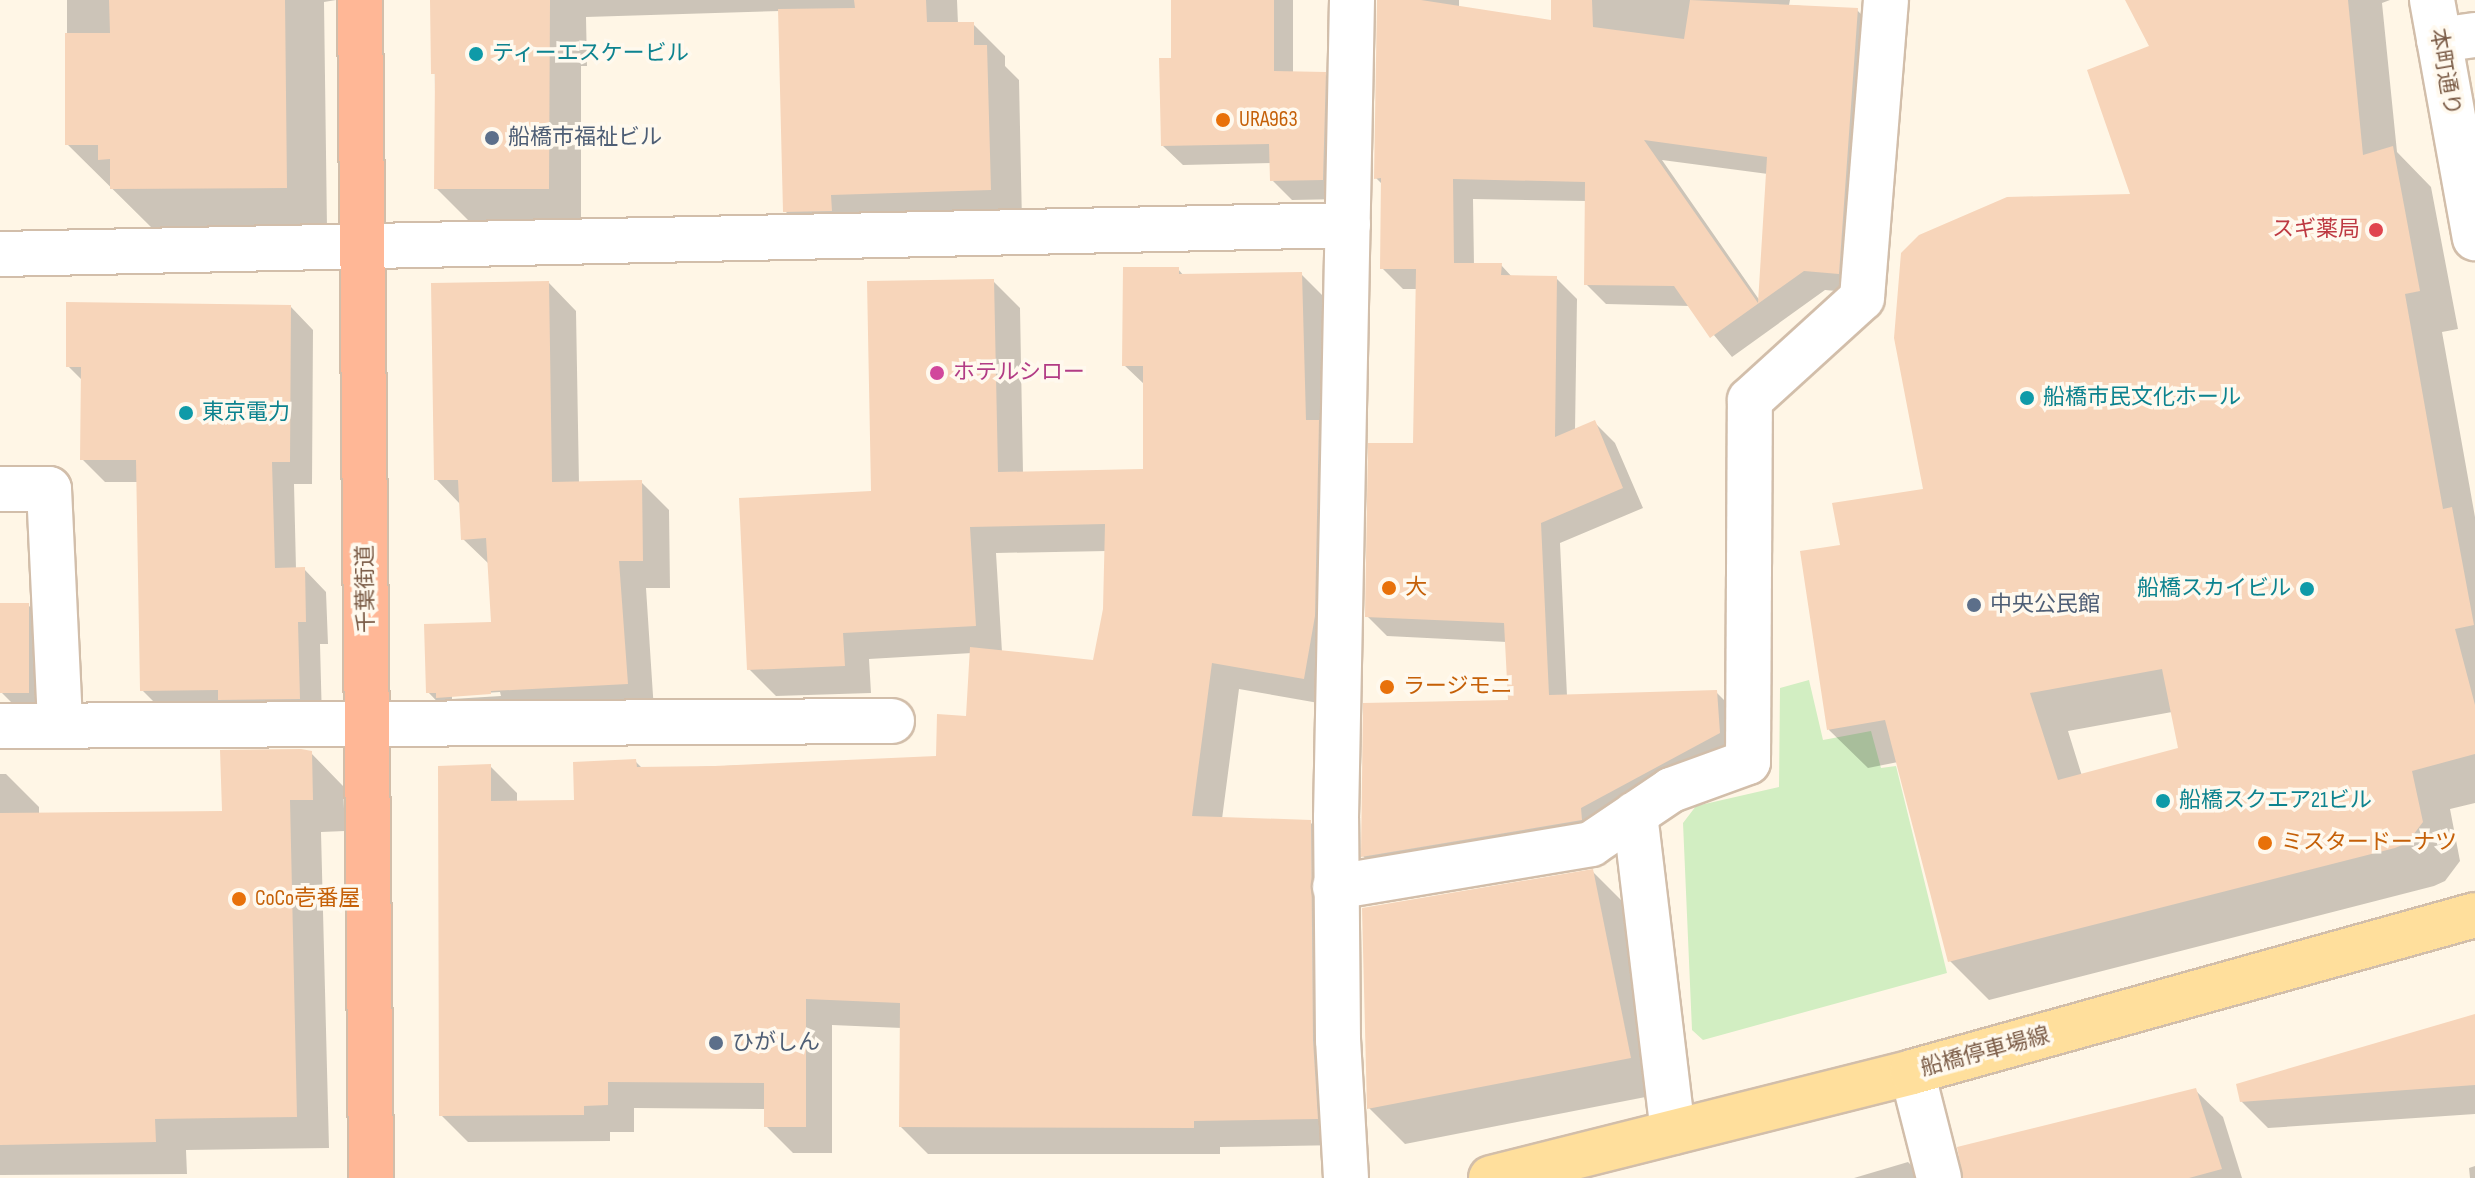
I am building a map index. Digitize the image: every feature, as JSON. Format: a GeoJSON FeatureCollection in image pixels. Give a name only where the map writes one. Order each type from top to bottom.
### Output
{"type":"FeatureCollection","features":[{"type":"Feature","properties":{"kind":"highway","name":"千葉街道"},"geometry":{"type":"LineString","coordinates":[[360,0],[371,1178]]}},
{"type":"Feature","properties":{"kind":"main road","name":"船橋停車場線"},"geometry":{"type":"LineString","coordinates":[[1491,1178],[1912,1072],[2475,915]]}},
{"type":"Feature","properties":{"kind":"street"},"geometry":{"type":"LineString","coordinates":[[1346,1178],[1338,1040],[1335,887],[1352,0]]}},
{"type":"Feature","properties":{"kind":"street"},"geometry":{"type":"LineString","coordinates":[[1335,887],[1591,844],[1671,790],[1748,762],[1750,400],[1862,298],[1886,0]]}},
{"type":"Feature","properties":{"kind":"street","name":"本町通り"},"geometry":{"type":"LineString","coordinates":[[2449,25],[2475,238]]}},
{"type":"Feature","properties":{"kind":"street"},"geometry":{"type":"LineString","coordinates":[[0,254],[1348,225]]}},
{"type":"Feature","properties":{"kind":"street"},"geometry":{"type":"LineString","coordinates":[[0,489],[49,489],[60,725]]}},
{"type":"Feature","properties":{"kind":"street"},"geometry":{"type":"LineString","coordinates":[[0,726],[368,721],[892,721]]}},
{"type":"Feature","properties":{"kind":"street"},"geometry":{"type":"LineString","coordinates":[[1635,814],[1673,1132]]}},
{"type":"Feature","properties":{"kind":"street"},"geometry":{"type":"LineString","coordinates":[[1912,1072],[1939,1178]]}},
{"type":"Feature","properties":{"kind":"green space"},"geometry":{"type":"Polygon","coordinates":[[[1809,680],[1823,740],[1871,731],[1881,768],[1896,766],[1947,973],[1703,1040],[1692,1030],[1683,823],[1696,806],[1779,787],[1780,688],[1809,680]]]}},
{"type":"Feature","properties":{"kind":"building"},"geometry":{"type":"Polygon","coordinates":[[[109,0],[285,0],[287,188],[110,189],[110,159],[98,160],[98,145],[65,145],[65,33],[110,33],[109,0]]]}},
{"type":"Feature","properties":{"kind":"building"},"geometry":{"type":"Polygon","coordinates":[[[430,0],[550,0],[549,189],[434,189],[435,74],[431,74],[430,0]]]}},
{"type":"Feature","properties":{"kind":"building"},"geometry":{"type":"Polygon","coordinates":[[[854,0],[926,0],[927,22],[974,22],[974,45],[987,45],[991,190],[831,195],[832,211],[783,212],[778,9],[855,8],[854,0]]]}},
{"type":"Feature","properties":{"kind":"building"},"geometry":{"type":"Polygon","coordinates":[[[1171,0],[1274,0],[1274,71],[1326,72],[1323,180],[1270,181],[1269,144],[1161,146],[1159,58],[1171,58],[1171,0]]]}},
{"type":"Feature","properties":{"kind":"building"},"geometry":{"type":"Polygon","coordinates":[[[1377,0],[1421,0],[1551,20],[1551,0],[1592,0],[1593,27],[1684,39],[1690,0],[1858,8],[1839,274],[1804,271],[1710,338],[1674,286],[1584,285],[1585,182],[1453,179],[1454,263],[1502,263],[1501,275],[1557,276],[1555,437],[1595,420],[1623,488],[1541,523],[1549,695],[1717,690],[1720,733],[1581,808],[1582,820],[1361,857],[1363,703],[1508,700],[1504,623],[1365,617],[1368,443],[1413,443],[1416,269],[1380,269],[1381,178],[1374,179],[1377,0]],[[1644,140],[1758,303],[1767,157],[1644,140]]]}},
{"type":"Feature","properties":{"kind":"building"},"geometry":{"type":"Polygon","coordinates":[[[2125,0],[2348,0],[2363,155],[2393,146],[2420,291],[2405,294],[2443,509],[2452,507],[2474,625],[2455,629],[2475,705],[2475,754],[2412,771],[2423,822],[2407,843],[2395,848],[1948,962],[1885,720],[1827,730],[1800,551],[1840,545],[1832,503],[1923,489],[1894,338],[1901,253],[1919,235],[2007,197],[2130,194],[2087,70],[2149,46],[2125,0]],[[2162,669],[2030,693],[2058,780],[2178,748],[2162,669]]]}},
{"type":"Feature","properties":{"kind":"building"},"geometry":{"type":"Polygon","coordinates":[[[1123,267],[1179,267],[1179,274],[1302,272],[1306,420],[1319,420],[1315,616],[1304,679],[1212,663],[1192,816],[1311,820],[1313,1040],[1318,1119],[1194,1121],[1194,1128],[899,1127],[900,1003],[806,999],[806,1127],[764,1127],[764,1083],[608,1082],[608,1105],[584,1106],[584,1115],[439,1116],[438,766],[491,764],[491,801],[574,800],[573,762],[636,759],[637,767],[715,766],[936,756],[937,714],[966,716],[970,647],[1093,660],[1103,609],[1105,524],[970,527],[976,626],[843,633],[845,666],[747,670],[739,498],[871,491],[867,281],[994,279],[998,472],[1143,469],[1143,366],[1122,366],[1123,267]]]}},
{"type":"Feature","properties":{"kind":"building"},"geometry":{"type":"Polygon","coordinates":[[[549,281],[552,482],[642,480],[643,561],[619,561],[628,684],[491,691],[491,694],[436,698],[436,693],[426,693],[424,624],[491,622],[486,538],[461,540],[458,480],[434,480],[431,283],[549,281]]]}},
{"type":"Feature","properties":{"kind":"building"},"geometry":{"type":"Polygon","coordinates":[[[66,302],[291,305],[290,462],[272,462],[275,568],[305,567],[306,622],[298,622],[300,699],[218,700],[218,690],[140,691],[136,460],[80,460],[81,367],[66,367],[66,302]]]}},
{"type":"Feature","properties":{"kind":"building"},"geometry":{"type":"Polygon","coordinates":[[[0,603],[29,603],[29,693],[0,693],[0,603]]]}},
{"type":"Feature","properties":{"kind":"building"},"geometry":{"type":"Polygon","coordinates":[[[220,750],[312,751],[313,800],[290,800],[297,1117],[155,1119],[156,1142],[0,1145],[0,813],[222,811],[220,750]]]}},
{"type":"Feature","properties":{"kind":"building"},"geometry":{"type":"Polygon","coordinates":[[[1593,869],[1631,1058],[1367,1109],[1362,908],[1593,869]]]}},
{"type":"Feature","properties":{"kind":"building"},"geometry":{"type":"Polygon","coordinates":[[[2475,1014],[2475,1085],[2240,1102],[2236,1084],[2475,1014]]]}},
{"type":"Feature","properties":{"kind":"building"},"geometry":{"type":"Polygon","coordinates":[[[2196,1088],[2222,1169],[2189,1178],[1963,1178],[1957,1147],[2196,1088]]]}},
{"type":"Feature","properties":{"kind":"place","name":"ティーエスケービル"},"geometry":{"type":"Point","coordinates":[476,54]}},
{"type":"Feature","properties":{"kind":"place","name":"URA963"},"geometry":{"type":"Point","coordinates":[1223,120]}},
{"type":"Feature","properties":{"kind":"place","name":"船橋市福祉ビル"},"geometry":{"type":"Point","coordinates":[492,138]}},
{"type":"Feature","properties":{"kind":"place","name":"スギ薬局"},"geometry":{"type":"Point","coordinates":[2376,230]}},
{"type":"Feature","properties":{"kind":"place","name":"ホテルシロー"},"geometry":{"type":"Point","coordinates":[937,373]}},
{"type":"Feature","properties":{"kind":"place","name":"船橋市民文化ホール"},"geometry":{"type":"Point","coordinates":[2027,398]}},
{"type":"Feature","properties":{"kind":"place","name":"東京電力"},"geometry":{"type":"Point","coordinates":[186,413]}},
{"type":"Feature","properties":{"kind":"place","name":"大"},"geometry":{"type":"Point","coordinates":[1389,588]}},
{"type":"Feature","properties":{"kind":"place","name":"船橋スカイビル"},"geometry":{"type":"Point","coordinates":[2307,589]}},
{"type":"Feature","properties":{"kind":"place","name":"中央公民館"},"geometry":{"type":"Point","coordinates":[1974,605]}},
{"type":"Feature","properties":{"kind":"place","name":"ラージモニ"},"geometry":{"type":"Point","coordinates":[1387,687]}},
{"type":"Feature","properties":{"kind":"place","name":"船橋スクエア21ビル"},"geometry":{"type":"Point","coordinates":[2163,801]}},
{"type":"Feature","properties":{"kind":"place","name":"ミスタードーナツ"},"geometry":{"type":"Point","coordinates":[2265,843]}},
{"type":"Feature","properties":{"kind":"place","name":"CoCo壱番屋"},"geometry":{"type":"Point","coordinates":[239,899]}},
{"type":"Feature","properties":{"kind":"place","name":"ひがしん"},"geometry":{"type":"Point","coordinates":[716,1043]}}]}
